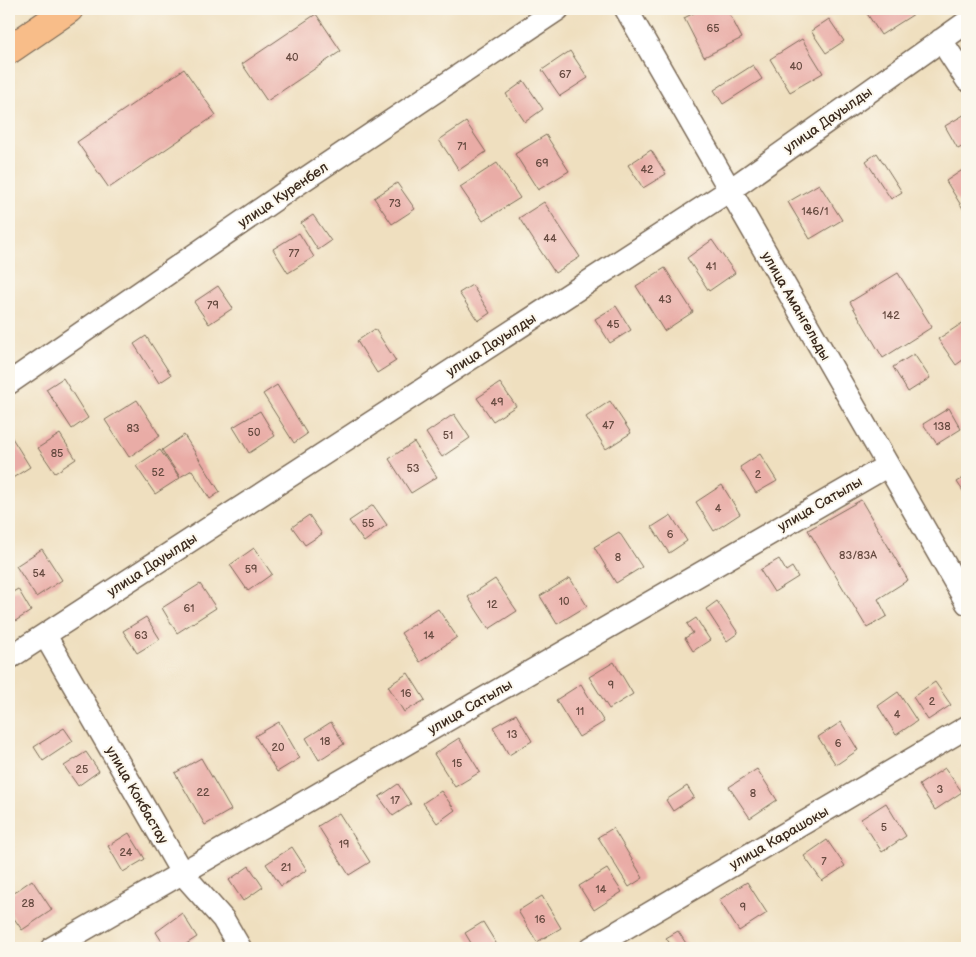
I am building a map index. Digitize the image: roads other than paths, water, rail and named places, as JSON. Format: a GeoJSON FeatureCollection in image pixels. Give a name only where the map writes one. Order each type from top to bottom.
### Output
{"type":"FeatureCollection","features":[{"type":"Feature","properties":{"kind":"highway"},"geometry":{"type":"LineString","coordinates":[[9,50],[59,12]]}},
{"type":"Feature","properties":{"kind":"street","name":"улица Куренбел"},"geometry":{"type":"LineString","coordinates":[[9,383],[296,185],[558,9]]}},
{"type":"Feature","properties":{"kind":"street","name":"улица Амангельды"},"geometry":{"type":"LineString","coordinates":[[626,9],[967,603]]}},
{"type":"Feature","properties":{"kind":"street","name":"улица Дауылды"},"geometry":{"type":"LineString","coordinates":[[9,658],[730,190],[967,22]]}},
{"type":"Feature","properties":{"kind":"street"},"geometry":{"type":"LineString","coordinates":[[941,40],[967,80]]}},
{"type":"Feature","properties":{"kind":"street","name":"улица Сатылы"},"geometry":{"type":"LineString","coordinates":[[52,948],[887,466]]}},
{"type":"Feature","properties":{"kind":"street","name":"улица Кокбастау"},"geometry":{"type":"LineString","coordinates":[[45,635],[182,873],[223,919],[240,948]]}},
{"type":"Feature","properties":{"kind":"street","name":"улица Карашокы"},"geometry":{"type":"LineString","coordinates":[[591,948],[967,727]]}}]}
